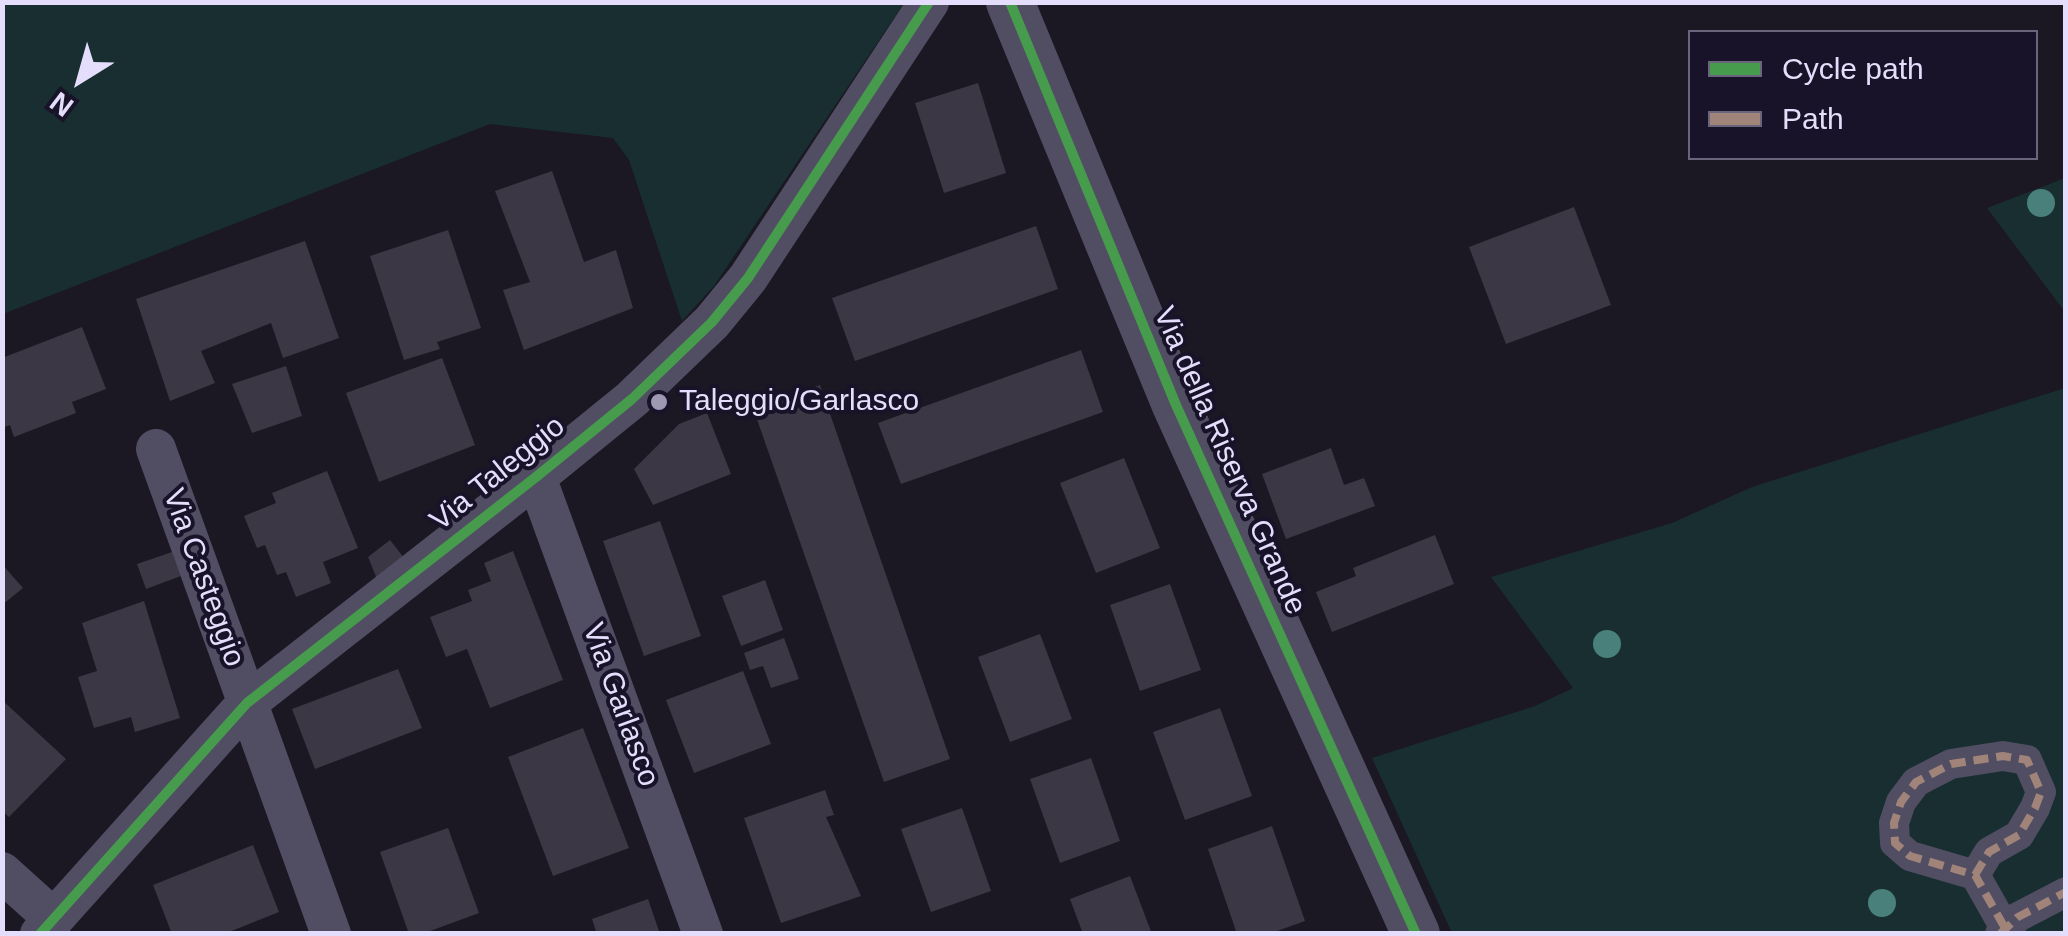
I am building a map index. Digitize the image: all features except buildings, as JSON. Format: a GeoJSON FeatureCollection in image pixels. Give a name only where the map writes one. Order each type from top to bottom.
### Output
{"type":"FeatureCollection","features":[{"type":"Feature","properties":{"kind":"street","name":"Via Taleggio"},"geometry":{"type":"LineString","coordinates":[[47,926],[248,703],[536,477],[654,378],[724,310],[929,2]]}},
{"type":"Feature","properties":{"kind":"street","name":"Via della Riserva Grande"},"geometry":{"type":"LineString","coordinates":[[1010,2],[1188,434],[1416,934]]}},
{"type":"Feature","properties":{"kind":"street","name":"Via Casteggio"},"geometry":{"type":"LineString","coordinates":[[156,448],[331,934]]}},
{"type":"Feature","properties":{"kind":"street","name":"Via Garlasco"},"geometry":{"type":"LineString","coordinates":[[536,477],[703,934]]}},
{"type":"Feature","properties":{"kind":"street"},"geometry":{"type":"LineString","coordinates":[[2003,756],[2027,760],[2040,792],[2035,808],[2019,835],[1982,864],[1944,865],[1910,856],[1895,843],[1894,823],[1901,802],[1916,782],[1951,764],[2003,756]]}},
{"type":"Feature","properties":{"kind":"street"},"geometry":{"type":"LineString","coordinates":[[1982,864],[2002,931],[2066,892]]}},
{"type":"Feature","properties":{"kind":"street"},"geometry":{"type":"LineString","coordinates":[[2,872],[47,926]]}},
{"type":"Feature","properties":{"kind":"green space"},"geometry":{"type":"Polygon","coordinates":[[[3,2],[904,3],[714,286],[682,321],[629,160],[613,138],[490,124],[3,314],[3,2]]]}},
{"type":"Feature","properties":{"kind":"green space"},"geometry":{"type":"Polygon","coordinates":[[[2065,178],[2065,312],[1987,208],[2065,178]]]}},
{"type":"Feature","properties":{"kind":"green space"},"geometry":{"type":"Polygon","coordinates":[[[2065,388],[2065,933],[1452,933],[1372,758],[1535,706],[1573,688],[1491,577],[1672,523],[1752,487],[2065,388]]]}},
{"type":"Feature","properties":{"kind":"marked path"},"geometry":{"type":"LineString","coordinates":[[1975,875],[1989,852],[2019,835],[2035,808],[2041,792],[2027,760],[2003,756],[1951,764],[1916,782],[1901,802],[1894,823],[1895,843],[1910,856],[1975,875],[2005,928]]}},
{"type":"Feature","properties":{"kind":"marked path"},"geometry":{"type":"LineString","coordinates":[[2000,934],[2018,917],[2066,892]]}},
{"type":"Feature","properties":{"kind":"cycle path"},"geometry":{"type":"LineString","coordinates":[[40,934],[247,703],[632,399],[712,322],[748,278],[929,2]]}},
{"type":"Feature","properties":{"kind":"cycle path"},"geometry":{"type":"LineString","coordinates":[[1010,2],[1176,405],[1416,934]]}},
{"type":"Feature","properties":{"kind":"place","name":"Taleggio/Garlasco"},"geometry":{"type":"Point","coordinates":[659,402]}}]}
